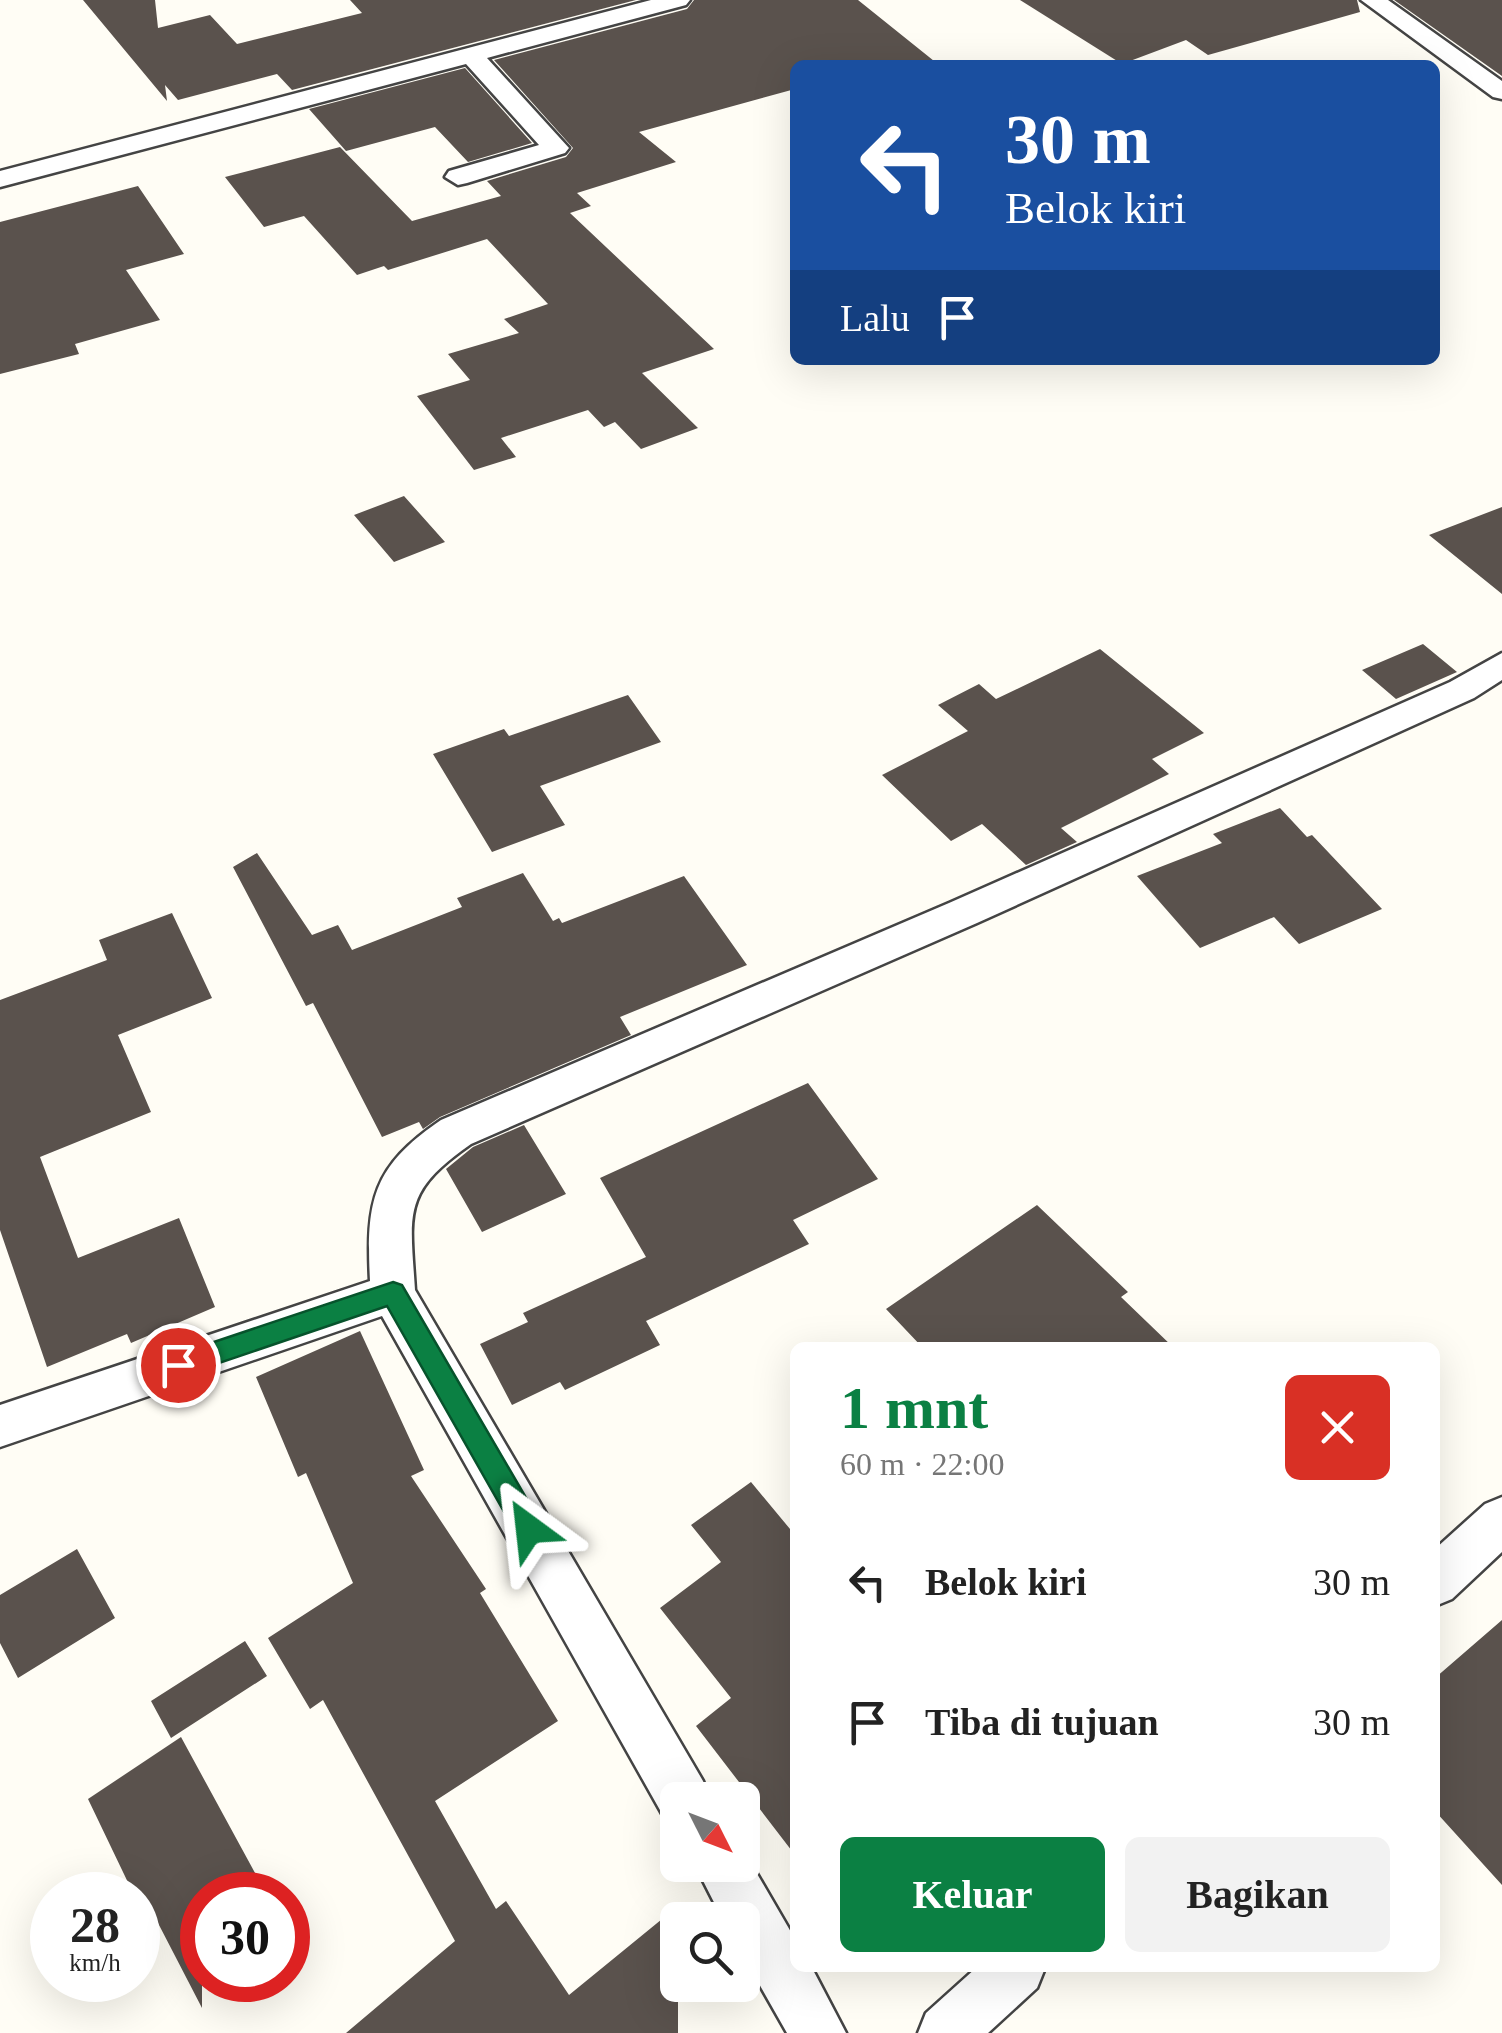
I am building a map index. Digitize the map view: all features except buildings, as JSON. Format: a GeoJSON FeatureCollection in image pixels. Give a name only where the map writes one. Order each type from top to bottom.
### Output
{"type":"FeatureCollection","features":[{"type":"Feature","properties":{"kind":"street"},"geometry":{"type":"LineString","coordinates":[[0,179],[678,0]]}},
{"type":"Feature","properties":{"kind":"street"},"geometry":{"type":"LineString","coordinates":[[1374,0],[1502,92]]}},
{"type":"Feature","properties":{"kind":"street"},"geometry":{"type":"LineString","coordinates":[[458,177],[556,148],[471,54]]}},
{"type":"Feature","properties":{"kind":"street"},"geometry":{"type":"LineString","coordinates":[[674,1782],[393,1292],[388,1207],[404,1174],[420,1155],[456,1132],[963,914],[1462,690],[1502,664]]}},
{"type":"Feature","properties":{"kind":"street"},"geometry":{"type":"LineString","coordinates":[[0,1426],[393,1292]]}},
{"type":"Feature","properties":{"kind":"street"},"geometry":{"type":"LineString","coordinates":[[1440,1577],[1502,1520]]}},
{"type":"Feature","properties":{"kind":"street"},"geometry":{"type":"LineString","coordinates":[[732,1882],[818,2033]]}},
{"type":"Feature","properties":{"kind":"street"},"geometry":{"type":"LineString","coordinates":[[946,2033],[1013,1972]]}},
{"type":"Feature","properties":{"kind":"route"},"geometry":{"type":"LineString","coordinates":[[178,1365],[393,1292],[529,1529]]}}]}
